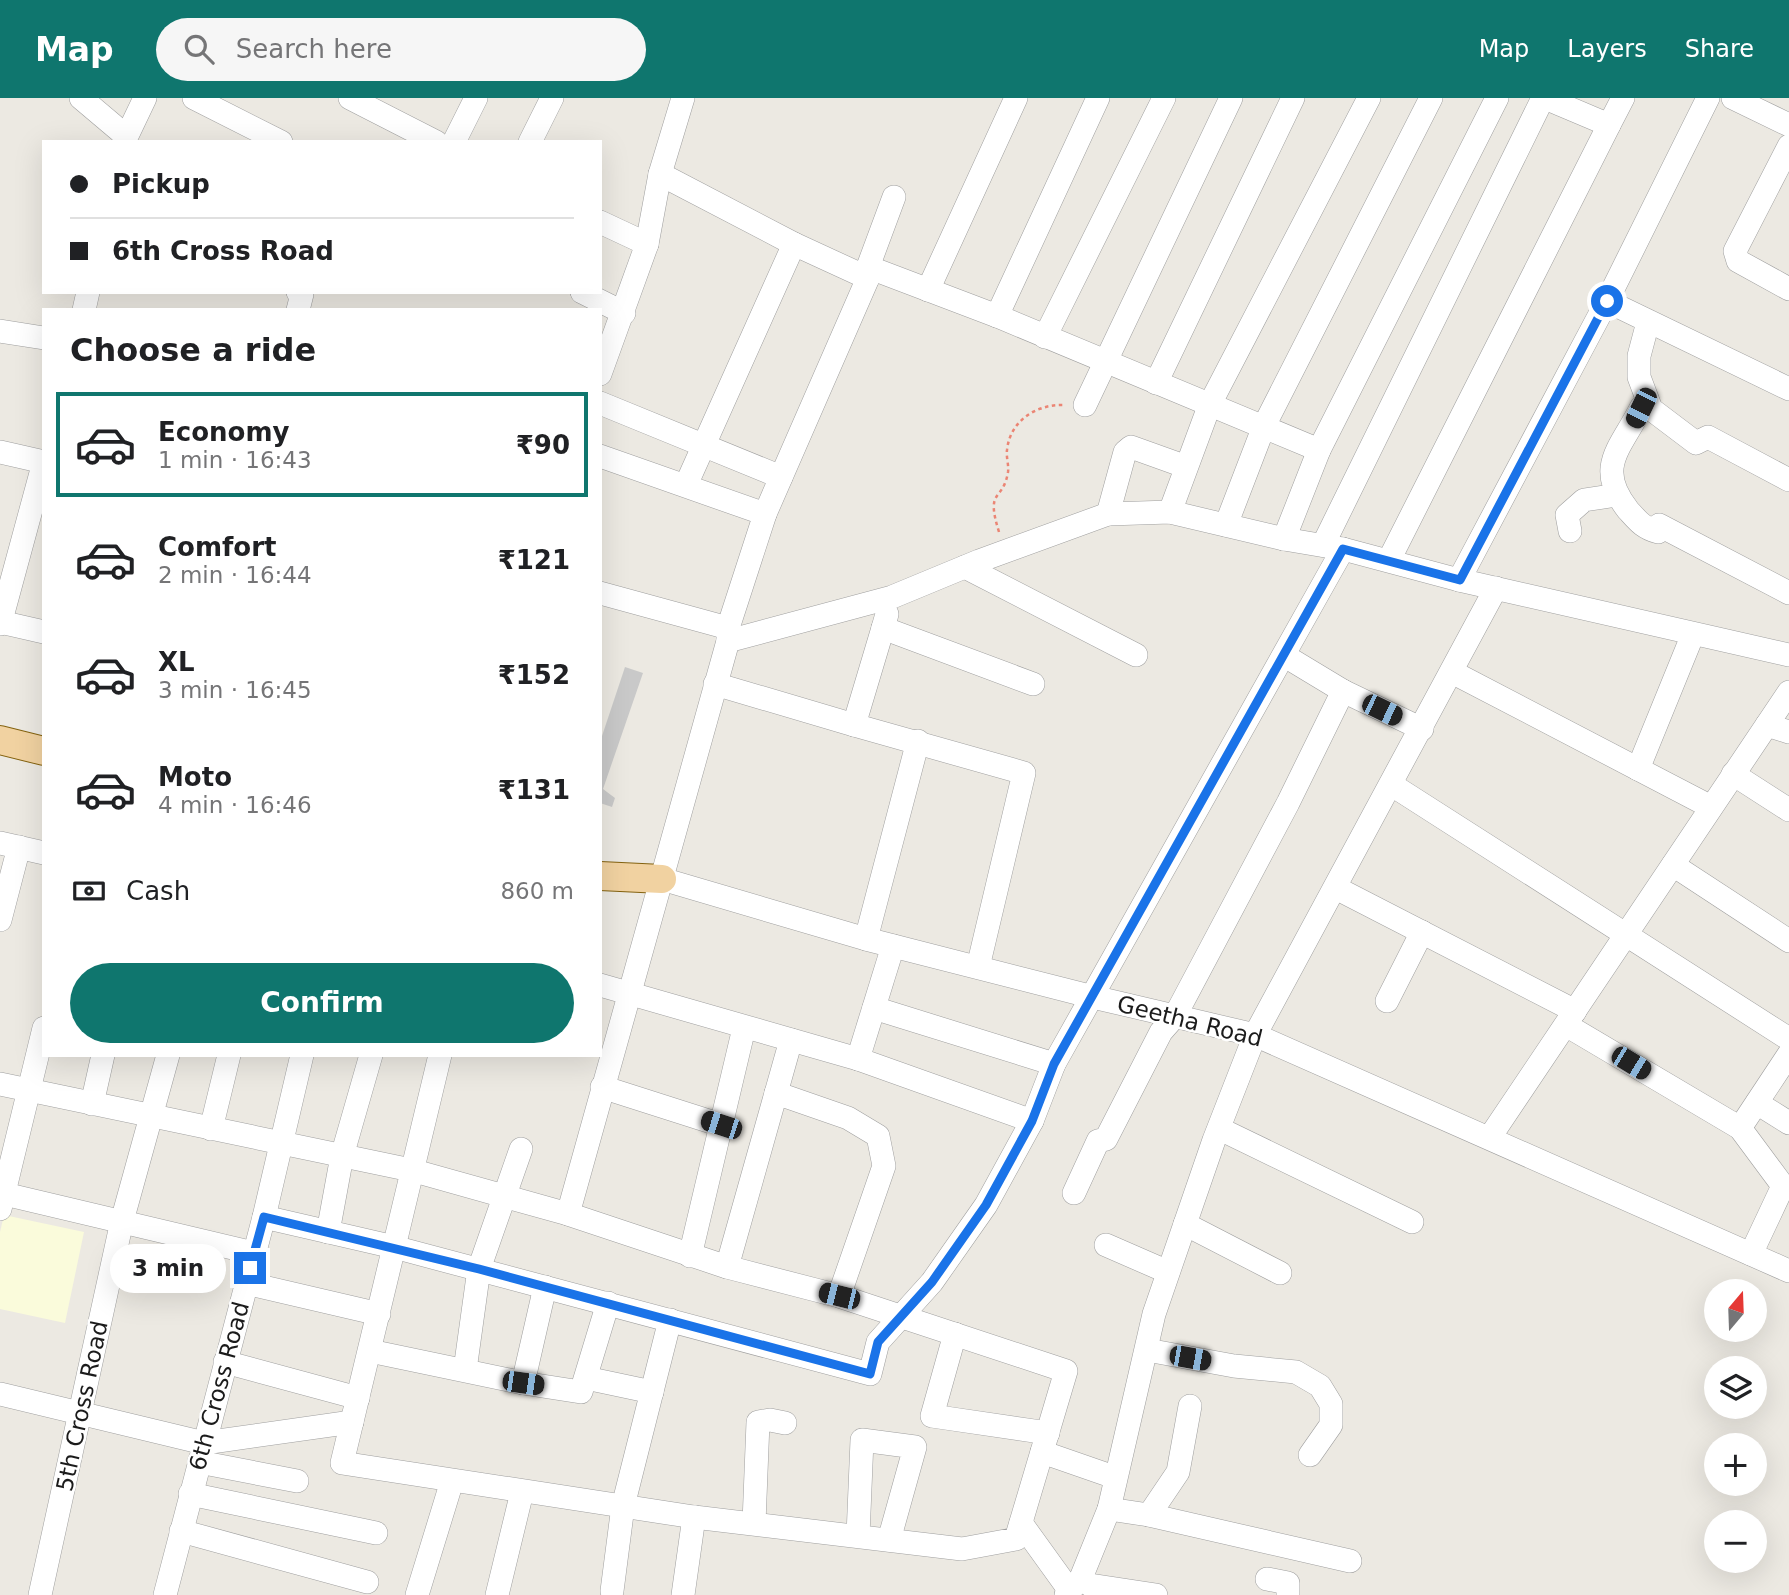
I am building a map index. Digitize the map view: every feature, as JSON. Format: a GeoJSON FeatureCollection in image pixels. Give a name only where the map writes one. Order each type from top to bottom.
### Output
{"type":"FeatureCollection","features":[{"type":"Feature","properties":{"kind":"main road"},"geometry":{"type":"LineString","coordinates":[[0,740],[42,750]]}},
{"type":"Feature","properties":{"kind":"main road","name":"Geetha Road"},"geometry":{"type":"LineString","coordinates":[[602,876],[662,879]]}},
{"type":"Feature","properties":{"kind":"street"},"geometry":{"type":"LineString","coordinates":[[81,98],[125,139],[145,98]]}},
{"type":"Feature","properties":{"kind":"street"},"geometry":{"type":"LineString","coordinates":[[194,98],[277,140]]}},
{"type":"Feature","properties":{"kind":"street"},"geometry":{"type":"LineString","coordinates":[[350,98],[374,103],[433,140]]}},
{"type":"Feature","properties":{"kind":"street"},"geometry":{"type":"LineString","coordinates":[[455,140],[476,98]]}},
{"type":"Feature","properties":{"kind":"street"},"geometry":{"type":"LineString","coordinates":[[531,140],[552,98]]}},
{"type":"Feature","properties":{"kind":"street"},"geometry":{"type":"LineString","coordinates":[[602,369],[647,244],[660,174],[683,98]]}},
{"type":"Feature","properties":{"kind":"street"},"geometry":{"type":"LineString","coordinates":[[928,290],[1016,98]]}},
{"type":"Feature","properties":{"kind":"street"},"geometry":{"type":"LineString","coordinates":[[997,316],[1098,98]]}},
{"type":"Feature","properties":{"kind":"street"},"geometry":{"type":"LineString","coordinates":[[1045,337],[1164,98]]}},
{"type":"Feature","properties":{"kind":"street"},"geometry":{"type":"LineString","coordinates":[[1085,405],[1231,98]]}},
{"type":"Feature","properties":{"kind":"street"},"geometry":{"type":"LineString","coordinates":[[1156,383],[1293,98]]}},
{"type":"Feature","properties":{"kind":"street"},"geometry":{"type":"LineString","coordinates":[[1170,512],[1184,466],[1210,404],[1369,98]]}},
{"type":"Feature","properties":{"kind":"street"},"geometry":{"type":"LineString","coordinates":[[1226,525],[1264,426],[1431,98]]}},
{"type":"Feature","properties":{"kind":"street"},"geometry":{"type":"LineString","coordinates":[[1284,539],[1319,450],[1497,98]]}},
{"type":"Feature","properties":{"kind":"street"},"geometry":{"type":"LineString","coordinates":[[264,1217],[479,1269],[870,1374],[878,1342],[903,1318],[986,1205],[1032,1121],[1054,1064],[1285,656],[1333,547],[1544,98],[1609,125]]}},
{"type":"Feature","properties":{"kind":"street"},"geometry":{"type":"LineString","coordinates":[[1389,560],[1623,98]]}},
{"type":"Feature","properties":{"kind":"street"},"geometry":{"type":"LineString","coordinates":[[1460,580],[1607,301],[1708,98]]}},
{"type":"Feature","properties":{"kind":"street"},"geometry":{"type":"LineString","coordinates":[[1733,98],[1789,125]]}},
{"type":"Feature","properties":{"kind":"street"},"geometry":{"type":"LineString","coordinates":[[1789,146],[1735,251],[1738,261],[1789,289]]}},
{"type":"Feature","properties":{"kind":"street"},"geometry":{"type":"LineString","coordinates":[[660,174],[794,244],[997,316],[1319,450]]}},
{"type":"Feature","properties":{"kind":"street"},"geometry":{"type":"LineString","coordinates":[[568,1214],[728,634],[765,514],[868,272],[894,197]]}},
{"type":"Feature","properties":{"kind":"street"},"geometry":{"type":"LineString","coordinates":[[602,223],[647,244]]}},
{"type":"Feature","properties":{"kind":"street"},"geometry":{"type":"LineString","coordinates":[[686,485],[794,244]]}},
{"type":"Feature","properties":{"kind":"street"},"geometry":{"type":"LineString","coordinates":[[586,294],[624,313]]}},
{"type":"Feature","properties":{"kind":"street"},"geometry":{"type":"LineString","coordinates":[[1607,301],[1789,389]]}},
{"type":"Feature","properties":{"kind":"street"},"geometry":{"type":"LineString","coordinates":[[1648,322],[1639,356],[1639,377],[1651,409]]}},
{"type":"Feature","properties":{"kind":"street"},"geometry":{"type":"LineString","coordinates":[[0,331],[42,338]]}},
{"type":"Feature","properties":{"kind":"street"},"geometry":{"type":"LineString","coordinates":[[602,404],[781,477]]}},
{"type":"Feature","properties":{"kind":"street"},"geometry":{"type":"LineString","coordinates":[[1789,480],[1708,437],[1696,443],[1651,409],[1641,408],[1615,451],[1610,476],[1617,495],[1644,528],[1658,532],[1659,525],[1789,593]]}},
{"type":"Feature","properties":{"kind":"street"},"geometry":{"type":"LineString","coordinates":[[1108,514],[1125,452],[1131,447],[1184,466]]}},
{"type":"Feature","properties":{"kind":"street"},"geometry":{"type":"LineString","coordinates":[[0,452],[42,462]]}},
{"type":"Feature","properties":{"kind":"street"},"geometry":{"type":"LineString","coordinates":[[602,457],[765,514]]}},
{"type":"Feature","properties":{"kind":"street"},"geometry":{"type":"LineString","coordinates":[[42,469],[0,623],[42,632]]}},
{"type":"Feature","properties":{"kind":"street"},"geometry":{"type":"LineString","coordinates":[[1570,531],[1567,515],[1584,500],[1617,495]]}},
{"type":"Feature","properties":{"kind":"street"},"geometry":{"type":"LineString","coordinates":[[602,594],[728,634],[892,597],[1108,514],[1170,512],[1284,539],[1333,547],[1460,580],[1789,655]]}},
{"type":"Feature","properties":{"kind":"street"},"geometry":{"type":"LineString","coordinates":[[965,567],[1136,655]]}},
{"type":"Feature","properties":{"kind":"street"},"geometry":{"type":"LineString","coordinates":[[1072,1588],[1109,1509],[1114,1477],[1154,1314],[1255,1035],[1496,588]]}},
{"type":"Feature","properties":{"kind":"street"},"geometry":{"type":"LineString","coordinates":[[854,725],[892,597]]}},
{"type":"Feature","properties":{"kind":"street"},"geometry":{"type":"LineString","coordinates":[[883,628],[1033,684]]}},
{"type":"Feature","properties":{"kind":"street"},"geometry":{"type":"LineString","coordinates":[[1638,769],[1693,634]]}},
{"type":"Feature","properties":{"kind":"street"},"geometry":{"type":"LineString","coordinates":[[1285,656],[1343,691],[1422,729]]}},
{"type":"Feature","properties":{"kind":"street"},"geometry":{"type":"LineString","coordinates":[[1452,672],[1711,807]]}},
{"type":"Feature","properties":{"kind":"street"},"geometry":{"type":"LineString","coordinates":[[715,684],[1024,773],[978,967]]}},
{"type":"Feature","properties":{"kind":"street"},"geometry":{"type":"LineString","coordinates":[[1074,1194],[1098,1142],[1106,1139],[1161,1032],[1175,1016],[1288,803],[1343,691]]}},
{"type":"Feature","properties":{"kind":"street"},"geometry":{"type":"LineString","coordinates":[[1490,1137],[1789,692]]}},
{"type":"Feature","properties":{"kind":"street"},"geometry":{"type":"LineString","coordinates":[[1767,725],[1789,732]]}},
{"type":"Feature","properties":{"kind":"street"},"geometry":{"type":"LineString","coordinates":[[866,939],[918,741]]}},
{"type":"Feature","properties":{"kind":"street"},"geometry":{"type":"LineString","coordinates":[[1733,774],[1789,810]]}},
{"type":"Feature","properties":{"kind":"street"},"geometry":{"type":"LineString","coordinates":[[1392,785],[1789,1039]]}},
{"type":"Feature","properties":{"kind":"street"},"geometry":{"type":"LineString","coordinates":[[0,920],[9,845],[42,853]]}},
{"type":"Feature","properties":{"kind":"street"},"geometry":{"type":"LineString","coordinates":[[1673,865],[1789,941]]}},
{"type":"Feature","properties":{"kind":"street","name":"Geetha Road"},"geometry":{"type":"LineString","coordinates":[[662,879],[866,939],[1255,1035],[1789,1271]]}},
{"type":"Feature","properties":{"kind":"street"},"geometry":{"type":"LineString","coordinates":[[1336,888],[1422,932],[1570,1018],[1740,1128],[1787,1184],[1751,1254]]}},
{"type":"Feature","properties":{"kind":"street"},"geometry":{"type":"LineString","coordinates":[[1387,1001],[1422,932]]}},
{"type":"Feature","properties":{"kind":"street"},"geometry":{"type":"LineString","coordinates":[[858,1059],[893,946]]}},
{"type":"Feature","properties":{"kind":"street"},"geometry":{"type":"LineString","coordinates":[[602,986],[858,1059],[1032,1121]]}},
{"type":"Feature","properties":{"kind":"street"},"geometry":{"type":"LineString","coordinates":[[874,1008],[1054,1064]]}},
{"type":"Feature","properties":{"kind":"street"},"geometry":{"type":"LineString","coordinates":[[690,1256],[744,1028]]}},
{"type":"Feature","properties":{"kind":"street"},"geometry":{"type":"LineString","coordinates":[[42,1036],[1,1199],[122,1221],[254,1253]]}},
{"type":"Feature","properties":{"kind":"street"},"geometry":{"type":"LineString","coordinates":[[727,1267],[790,1041]]}},
{"type":"Feature","properties":{"kind":"street"},"geometry":{"type":"LineString","coordinates":[[1740,1128],[1789,1054]]}},
{"type":"Feature","properties":{"kind":"street"},"geometry":{"type":"LineString","coordinates":[[92,1104],[103,1057]]}},
{"type":"Feature","properties":{"kind":"street","name":"5th Cross Road"},"geometry":{"type":"LineString","coordinates":[[40,1595],[122,1221],[168,1057]]}},
{"type":"Feature","properties":{"kind":"street"},"geometry":{"type":"LineString","coordinates":[[211,1129],[229,1057]]}},
{"type":"Feature","properties":{"kind":"street","name":"6th Cross Road"},"geometry":{"type":"LineString","coordinates":[[165,1595],[264,1217],[302,1057]]}},
{"type":"Feature","properties":{"kind":"street"},"geometry":{"type":"LineString","coordinates":[[328,1232],[342,1156],[370,1057]]}},
{"type":"Feature","properties":{"kind":"street"},"geometry":{"type":"LineString","coordinates":[[0,1084],[411,1170],[568,1214],[727,1267],[839,1296],[1066,1371],[1016,1539],[962,1549],[694,1517],[342,1463],[411,1170],[439,1057]]}},
{"type":"Feature","properties":{"kind":"street"},"geometry":{"type":"LineString","coordinates":[[602,1087],[721,1125]]}},
{"type":"Feature","properties":{"kind":"street"},"geometry":{"type":"LineString","coordinates":[[776,1093],[848,1118],[878,1136],[884,1166],[839,1296]]}},
{"type":"Feature","properties":{"kind":"street"},"geometry":{"type":"LineString","coordinates":[[1757,1103],[1789,1124]]}},
{"type":"Feature","properties":{"kind":"street"},"geometry":{"type":"LineString","coordinates":[[1220,1129],[1412,1222]]}},
{"type":"Feature","properties":{"kind":"street"},"geometry":{"type":"LineString","coordinates":[[465,1370],[479,1269],[521,1149]]}},
{"type":"Feature","properties":{"kind":"street"},"geometry":{"type":"LineString","coordinates":[[1185,1224],[1280,1273]]}},
{"type":"Feature","properties":{"kind":"street"},"geometry":{"type":"LineString","coordinates":[[1106,1245],[1168,1272]]}},
{"type":"Feature","properties":{"kind":"street"},"geometry":{"type":"LineString","coordinates":[[246,1283],[379,1314]]}},
{"type":"Feature","properties":{"kind":"street"},"geometry":{"type":"LineString","coordinates":[[523,1383],[545,1287]]}},
{"type":"Feature","properties":{"kind":"street"},"geometry":{"type":"LineString","coordinates":[[370,1351],[523,1383],[581,1392],[608,1303]]}},
{"type":"Feature","properties":{"kind":"street"},"geometry":{"type":"LineString","coordinates":[[612,1591],[623,1506],[670,1320]]}},
{"type":"Feature","properties":{"kind":"street"},"geometry":{"type":"LineString","coordinates":[[954,1334],[932,1416],[1045,1443],[1114,1477]]}},
{"type":"Feature","properties":{"kind":"street"},"geometry":{"type":"LineString","coordinates":[[1147,1350],[1234,1366],[1296,1371],[1320,1386],[1331,1404],[1331,1425],[1310,1455]]}},
{"type":"Feature","properties":{"kind":"street"},"geometry":{"type":"LineString","coordinates":[[225,1362],[358,1398]]}},
{"type":"Feature","properties":{"kind":"street"},"geometry":{"type":"LineString","coordinates":[[586,1378],[652,1392]]}},
{"type":"Feature","properties":{"kind":"street"},"geometry":{"type":"LineString","coordinates":[[0,1394],[80,1413],[297,1481]]}},
{"type":"Feature","properties":{"kind":"street"},"geometry":{"type":"LineString","coordinates":[[1149,1515],[1178,1472],[1190,1406]]}},
{"type":"Feature","properties":{"kind":"street"},"geometry":{"type":"LineString","coordinates":[[754,1523],[758,1422],[770,1420],[785,1423]]}},
{"type":"Feature","properties":{"kind":"street"},"geometry":{"type":"LineString","coordinates":[[201,1453],[352,1422]]}},
{"type":"Feature","properties":{"kind":"street"},"geometry":{"type":"LineString","coordinates":[[858,1536],[862,1440],[915,1447],[890,1540]]}},
{"type":"Feature","properties":{"kind":"street"},"geometry":{"type":"LineString","coordinates":[[417,1595],[452,1481]]}},
{"type":"Feature","properties":{"kind":"street"},"geometry":{"type":"LineString","coordinates":[[497,1595],[522,1492]]}},
{"type":"Feature","properties":{"kind":"street"},"geometry":{"type":"LineString","coordinates":[[190,1494],[376,1533]]}},
{"type":"Feature","properties":{"kind":"street"},"geometry":{"type":"LineString","coordinates":[[1109,1509],[1149,1515],[1350,1560]]}},
{"type":"Feature","properties":{"kind":"street"},"geometry":{"type":"LineString","coordinates":[[683,1595],[694,1517]]}},
{"type":"Feature","properties":{"kind":"street"},"geometry":{"type":"LineString","coordinates":[[1021,1523],[1072,1588]]}},
{"type":"Feature","properties":{"kind":"street"},"geometry":{"type":"LineString","coordinates":[[181,1531],[367,1581]]}},
{"type":"Feature","properties":{"kind":"street"},"geometry":{"type":"LineString","coordinates":[[1268,1579],[1288,1583],[1288,1595]]}},
{"type":"Feature","properties":{"kind":"street"},"geometry":{"type":"LineString","coordinates":[[1072,1588],[1090,1585],[1119,1592],[1156,1595]]}},
{"type":"Feature","properties":{"kind":"path"},"geometry":{"type":"LineString","coordinates":[[996,540],[999,533],[993,499],[1009,471],[1007,451],[1011,434],[1023,417],[1042,408],[1054,405],[1085,405]]}},
{"type":"Feature","properties":{"kind":"shaded area"},"geometry":{"type":"Polygon","coordinates":[[[625,667],[643,673],[603,789],[615,798],[612,807],[602,804],[602,736],[625,667]]]}},
{"type":"Feature","properties":{"kind":"shaded area"},"geometry":{"type":"Polygon","coordinates":[[[4,1215],[84,1232],[65,1323],[0,1309],[0,1232],[4,1215]]]}},
{"type":"Feature","properties":{"kind":"route"},"geometry":{"type":"LineString","coordinates":[[250,1268],[264,1217],[479,1269],[870,1374],[878,1342],[903,1318],[932,1282],[986,1205],[1006,1171],[1032,1121],[1054,1064],[1258,705],[1343,549],[1460,580],[1607,301]]}}]}
